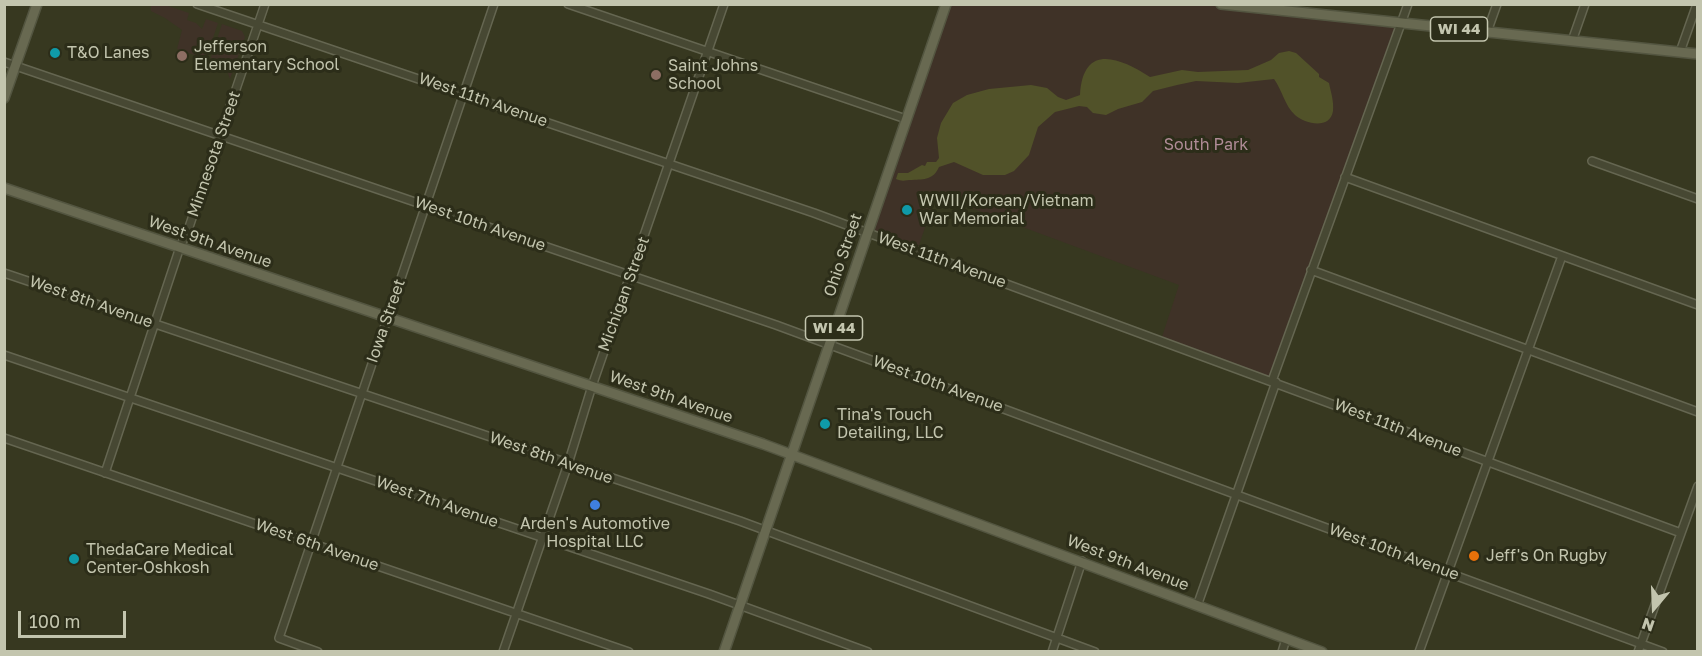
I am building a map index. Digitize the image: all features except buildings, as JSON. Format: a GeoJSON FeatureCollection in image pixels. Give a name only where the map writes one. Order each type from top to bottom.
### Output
{"type":"FeatureCollection","features":[{"type":"Feature","properties":{"kind":"main road"},"geometry":{"type":"LineString","coordinates":[[4,98],[37,4]]}},
{"type":"Feature","properties":{"kind":"main road","name":"Ohio Street"},"geometry":{"type":"LineString","coordinates":[[724,651],[790,453],[946,4]]}},
{"type":"Feature","properties":{"kind":"main road","name":"WI 44"},"geometry":{"type":"LineString","coordinates":[[1221,4],[1698,54]]}},
{"type":"Feature","properties":{"kind":"main road","name":"West 9th Avenue"},"geometry":{"type":"LineString","coordinates":[[4,188],[790,453],[1322,651]]}},
{"type":"Feature","properties":{"kind":"street","name":"West 11th Avenue"},"geometry":{"type":"LineString","coordinates":[[197,4],[670,163],[867,233],[1681,532]]}},
{"type":"Feature","properties":{"kind":"street","name":"Minnesota Street"},"geometry":{"type":"LineString","coordinates":[[105,474],[180,247],[265,4]]}},
{"type":"Feature","properties":{"kind":"street","name":"Iowa Street"},"geometry":{"type":"LineString","coordinates":[[318,651],[279,638],[494,4]]}},
{"type":"Feature","properties":{"kind":"street"},"geometry":{"type":"LineString","coordinates":[[568,4],[906,119]]}},
{"type":"Feature","properties":{"kind":"street","name":"Michigan Street"},"geometry":{"type":"LineString","coordinates":[[503,651],[724,4]]}},
{"type":"Feature","properties":{"kind":"street"},"geometry":{"type":"LineString","coordinates":[[1197,606],[1237,495],[1311,270],[1408,4]]}},
{"type":"Feature","properties":{"kind":"street"},"geometry":{"type":"LineString","coordinates":[[1487,32],[1497,4]]}},
{"type":"Feature","properties":{"kind":"street"},"geometry":{"type":"LineString","coordinates":[[1572,41],[1585,4]]}},
{"type":"Feature","properties":{"kind":"street"},"geometry":{"type":"LineString","coordinates":[[1680,52],[1697,4]]}},
{"type":"Feature","properties":{"kind":"street","name":"West 10th Avenue"},"geometry":{"type":"LineString","coordinates":[[4,62],[828,344],[1447,572],[1640,648],[1663,651]]}},
{"type":"Feature","properties":{"kind":"street"},"geometry":{"type":"LineString","coordinates":[[1592,161],[1697,198]]}},
{"type":"Feature","properties":{"kind":"street"},"geometry":{"type":"LineString","coordinates":[[1345,177],[1698,305]]}},
{"type":"Feature","properties":{"kind":"street"},"geometry":{"type":"LineString","coordinates":[[1419,651],[1562,256]]}},
{"type":"Feature","properties":{"kind":"street"},"geometry":{"type":"LineString","coordinates":[[1311,270],[1698,412]]}},
{"type":"Feature","properties":{"kind":"street","name":"West 8th Avenue"},"geometry":{"type":"LineString","coordinates":[[4,273],[765,530],[1095,651]]}},
{"type":"Feature","properties":{"kind":"street","name":"West 7th Avenue"},"geometry":{"type":"LineString","coordinates":[[4,355],[542,537],[868,651]]}},
{"type":"Feature","properties":{"kind":"street","name":"West 6th Avenue"},"geometry":{"type":"LineString","coordinates":[[4,438],[629,651]]}},
{"type":"Feature","properties":{"kind":"street"},"geometry":{"type":"LineString","coordinates":[[1640,648],[1698,486]]}},
{"type":"Feature","properties":{"kind":"street"},"geometry":{"type":"LineString","coordinates":[[1052,651],[1082,561]]}},
{"type":"Feature","properties":{"kind":"street"},"geometry":{"type":"LineString","coordinates":[[1282,651],[1286,639]]}},
{"type":"Feature","properties":{"kind":"green space","name":"South Park"},"geometry":{"type":"Polygon","coordinates":[[[1228,4],[1401,23],[1272,380],[1161,340],[1179,285],[936,195],[917,251],[867,233],[946,5],[1228,4]]]}},
{"type":"Feature","properties":{"kind":"green space"},"geometry":{"type":"Polygon","coordinates":[[[165,5],[189,13],[187,20],[196,23],[202,29],[206,19],[218,23],[206,59],[177,49],[182,30],[151,11],[151,6],[165,5]]]}},
{"type":"Feature","properties":{"kind":"green space"},"geometry":{"type":"Polygon","coordinates":[[[222,24],[242,31],[245,37],[230,79],[227,71],[210,60],[222,24]]]}},
{"type":"Feature","properties":{"kind":"shaded area"},"geometry":{"type":"Polygon","coordinates":[[[1289,51],[1296,53],[1319,74],[1319,77],[1329,83],[1333,111],[1327,121],[1311,123],[1295,115],[1274,79],[1238,83],[1196,81],[1153,91],[1142,102],[1106,115],[1093,113],[1087,107],[1079,106],[1055,112],[1038,127],[1029,155],[1014,171],[1005,175],[983,175],[954,162],[939,167],[928,178],[904,181],[896,179],[898,173],[908,173],[922,165],[925,166],[927,162],[936,162],[939,158],[937,138],[941,123],[953,103],[967,95],[989,89],[1031,85],[1047,88],[1066,100],[1080,95],[1088,67],[1095,61],[1104,59],[1126,64],[1150,77],[1182,70],[1198,72],[1248,70],[1271,60],[1279,53],[1289,51]]]}},
{"type":"Feature","properties":{"kind":"place","name":"T&O Lanes"},"geometry":{"type":"Point","coordinates":[55,53]}},
{"type":"Feature","properties":{"kind":"place","name":"Jefferson Elementary School"},"geometry":{"type":"Point","coordinates":[182,56]}},
{"type":"Feature","properties":{"kind":"place","name":"Saint Johns School"},"geometry":{"type":"Point","coordinates":[656,75]}},
{"type":"Feature","properties":{"kind":"place","name":"WWII/Korean/Vietnam War Memorial"},"geometry":{"type":"Point","coordinates":[907,210]}},
{"type":"Feature","properties":{"kind":"place","name":"Tina's Touch Detailing, LLC"},"geometry":{"type":"Point","coordinates":[825,424]}},
{"type":"Feature","properties":{"kind":"place","name":"Arden's Automotive Hospital LLC"},"geometry":{"type":"Point","coordinates":[595,505]}},
{"type":"Feature","properties":{"kind":"place","name":"Jeff's On Rugby"},"geometry":{"type":"Point","coordinates":[1474,556]}},
{"type":"Feature","properties":{"kind":"place","name":"ThedaCare Medical Center-Oshkosh"},"geometry":{"type":"Point","coordinates":[74,559]}}]}
